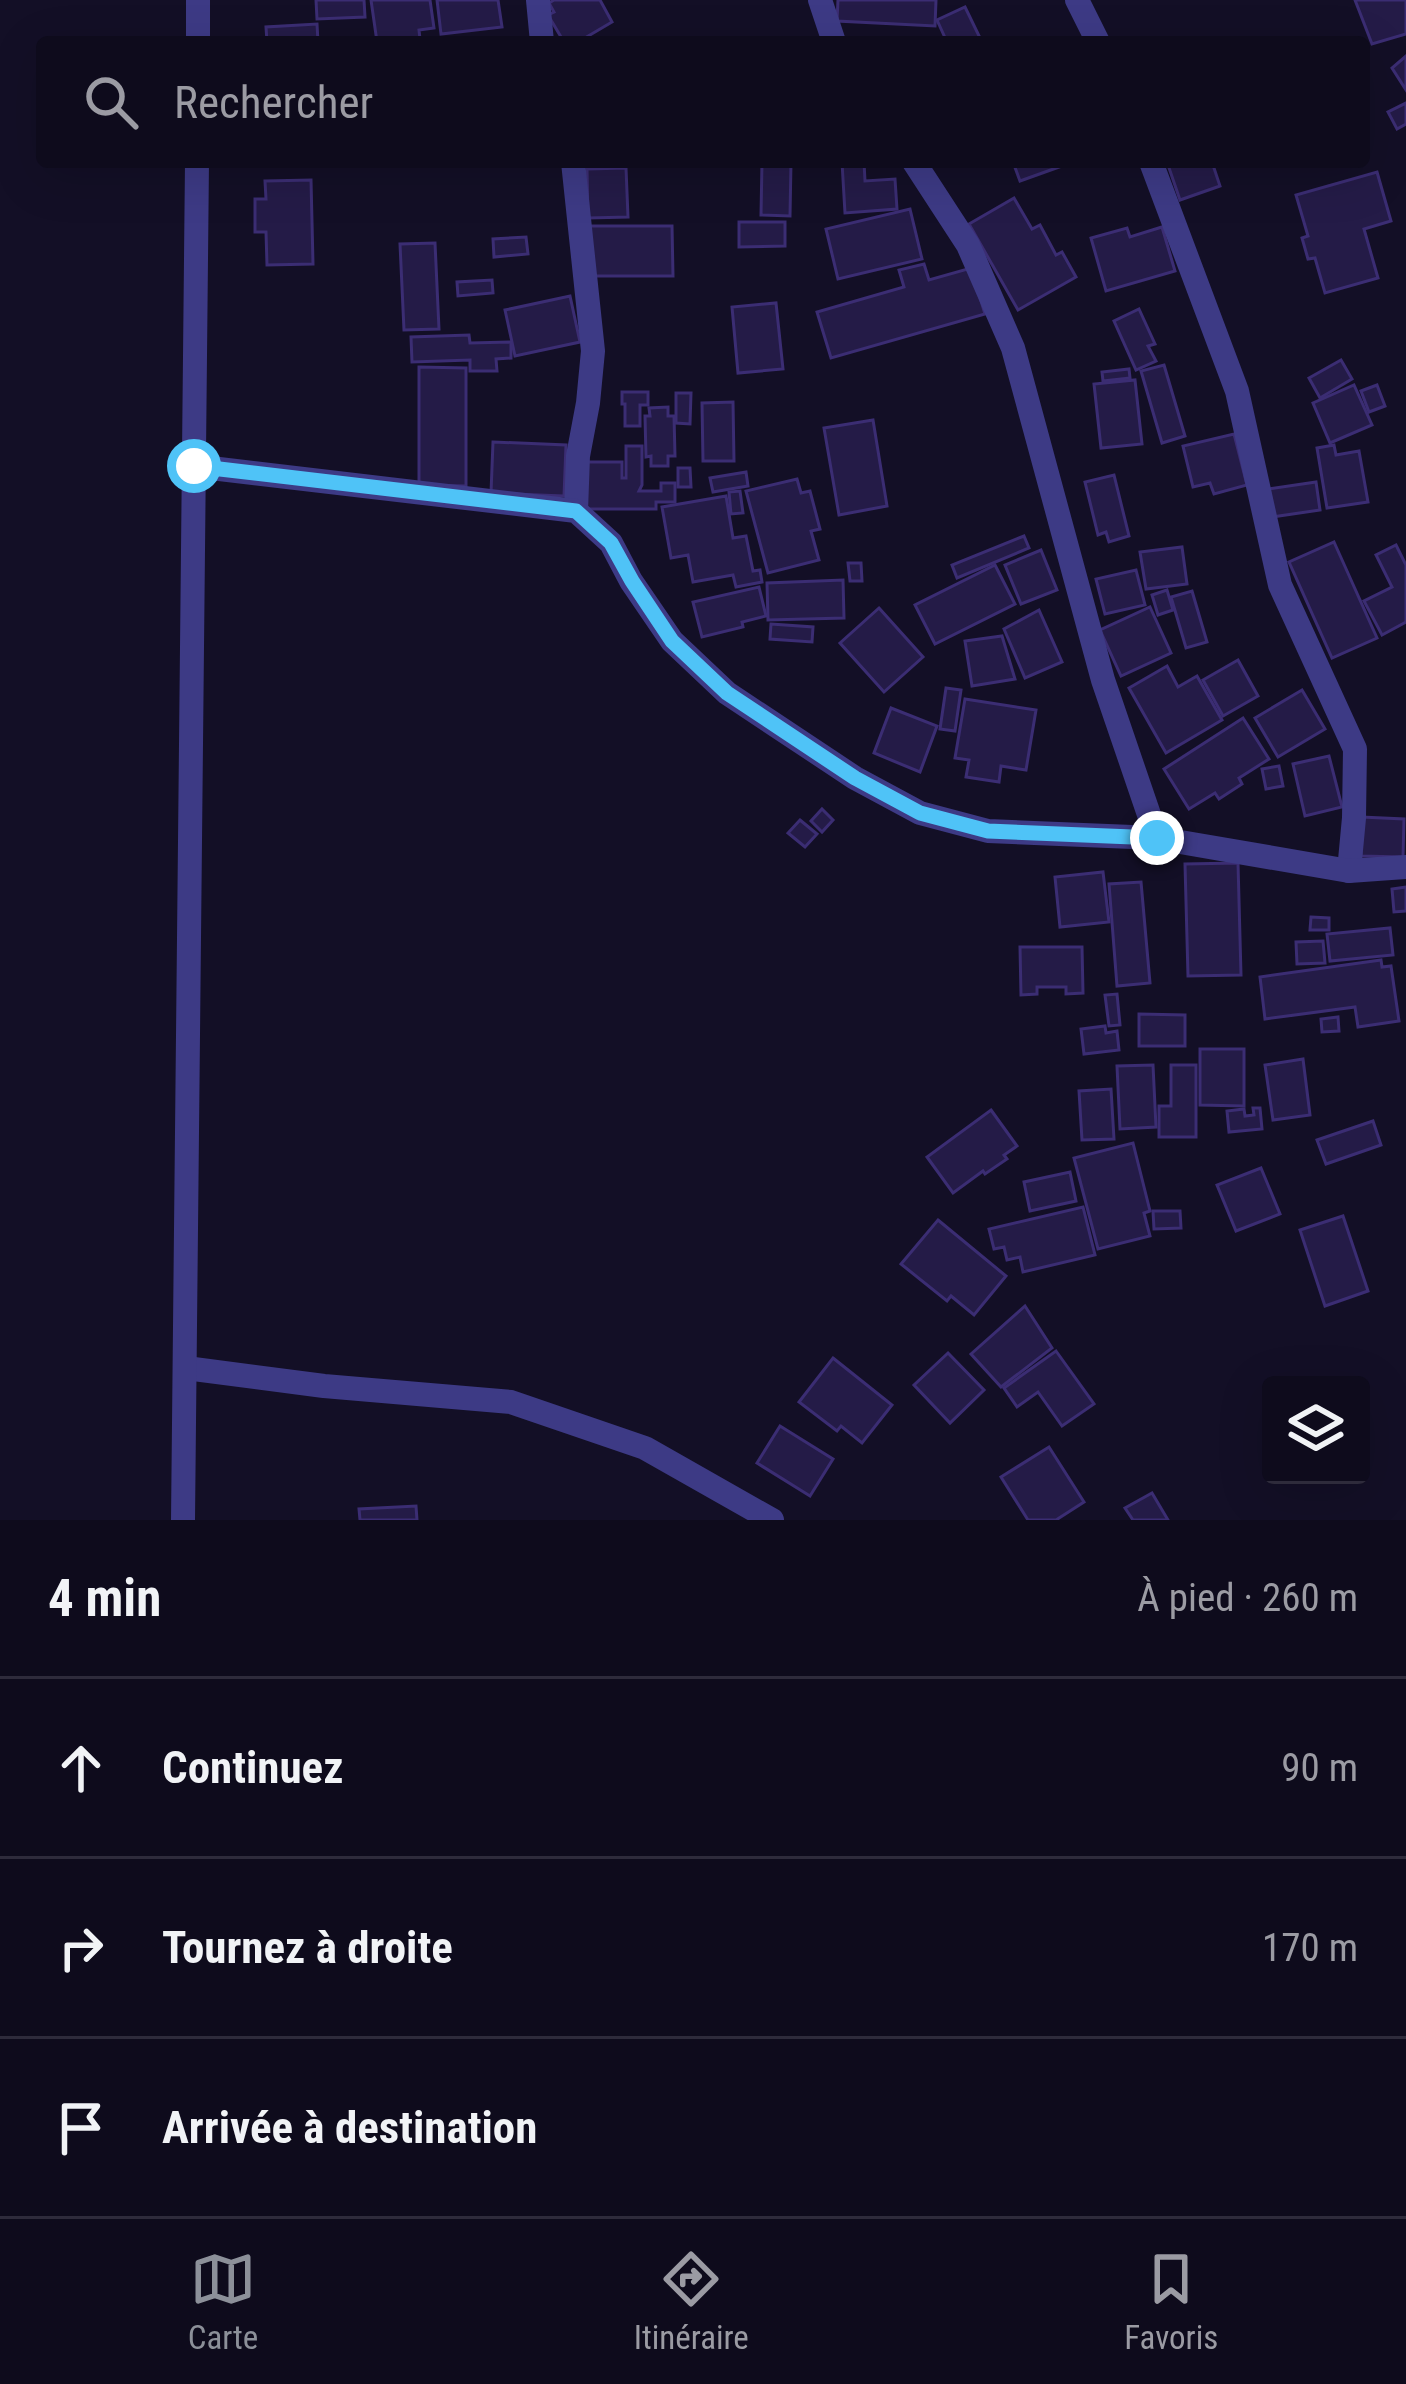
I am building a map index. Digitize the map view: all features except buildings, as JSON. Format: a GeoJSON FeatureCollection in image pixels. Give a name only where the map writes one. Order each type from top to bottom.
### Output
{"type":"FeatureCollection","features":[{"type":"Feature","properties":{"kind":"street"},"geometry":{"type":"LineString","coordinates":[[198,36],[199,0]]}},
{"type":"Feature","properties":{"kind":"street"},"geometry":{"type":"LineString","coordinates":[[538,0],[541,36]]}},
{"type":"Feature","properties":{"kind":"street"},"geometry":{"type":"LineString","coordinates":[[820,0],[832,36]]}},
{"type":"Feature","properties":{"kind":"street"},"geometry":{"type":"LineString","coordinates":[[1077,0],[1095,36]]}},
{"type":"Feature","properties":{"kind":"street"},"geometry":{"type":"LineString","coordinates":[[183,1520],[197,168]]}},
{"type":"Feature","properties":{"kind":"street"},"geometry":{"type":"LineString","coordinates":[[574,168],[593,351],[578,456],[576,511]]}},
{"type":"Feature","properties":{"kind":"street"},"geometry":{"type":"LineString","coordinates":[[918,168],[968,245],[1013,348],[1103,680],[1157,838]]}},
{"type":"Feature","properties":{"kind":"street"},"geometry":{"type":"LineString","coordinates":[[1153,168],[1237,391],[1280,585],[1354,749],[1349,871]]}},
{"type":"Feature","properties":{"kind":"street"},"geometry":{"type":"LineString","coordinates":[[194,466],[576,511],[611,543],[672,641],[727,693],[855,778],[920,813],[988,831],[1157,838],[1349,871],[1406,867]]}},
{"type":"Feature","properties":{"kind":"street"},"geometry":{"type":"LineString","coordinates":[[186,1368],[511,1402],[645,1448],[772,1520]]}},
{"type":"Feature","properties":{"kind":"route"},"geometry":{"type":"LineString","coordinates":[[194,466],[576,511],[611,543],[672,641],[727,693],[855,778],[920,813],[988,831],[1157,838]]}}]}
